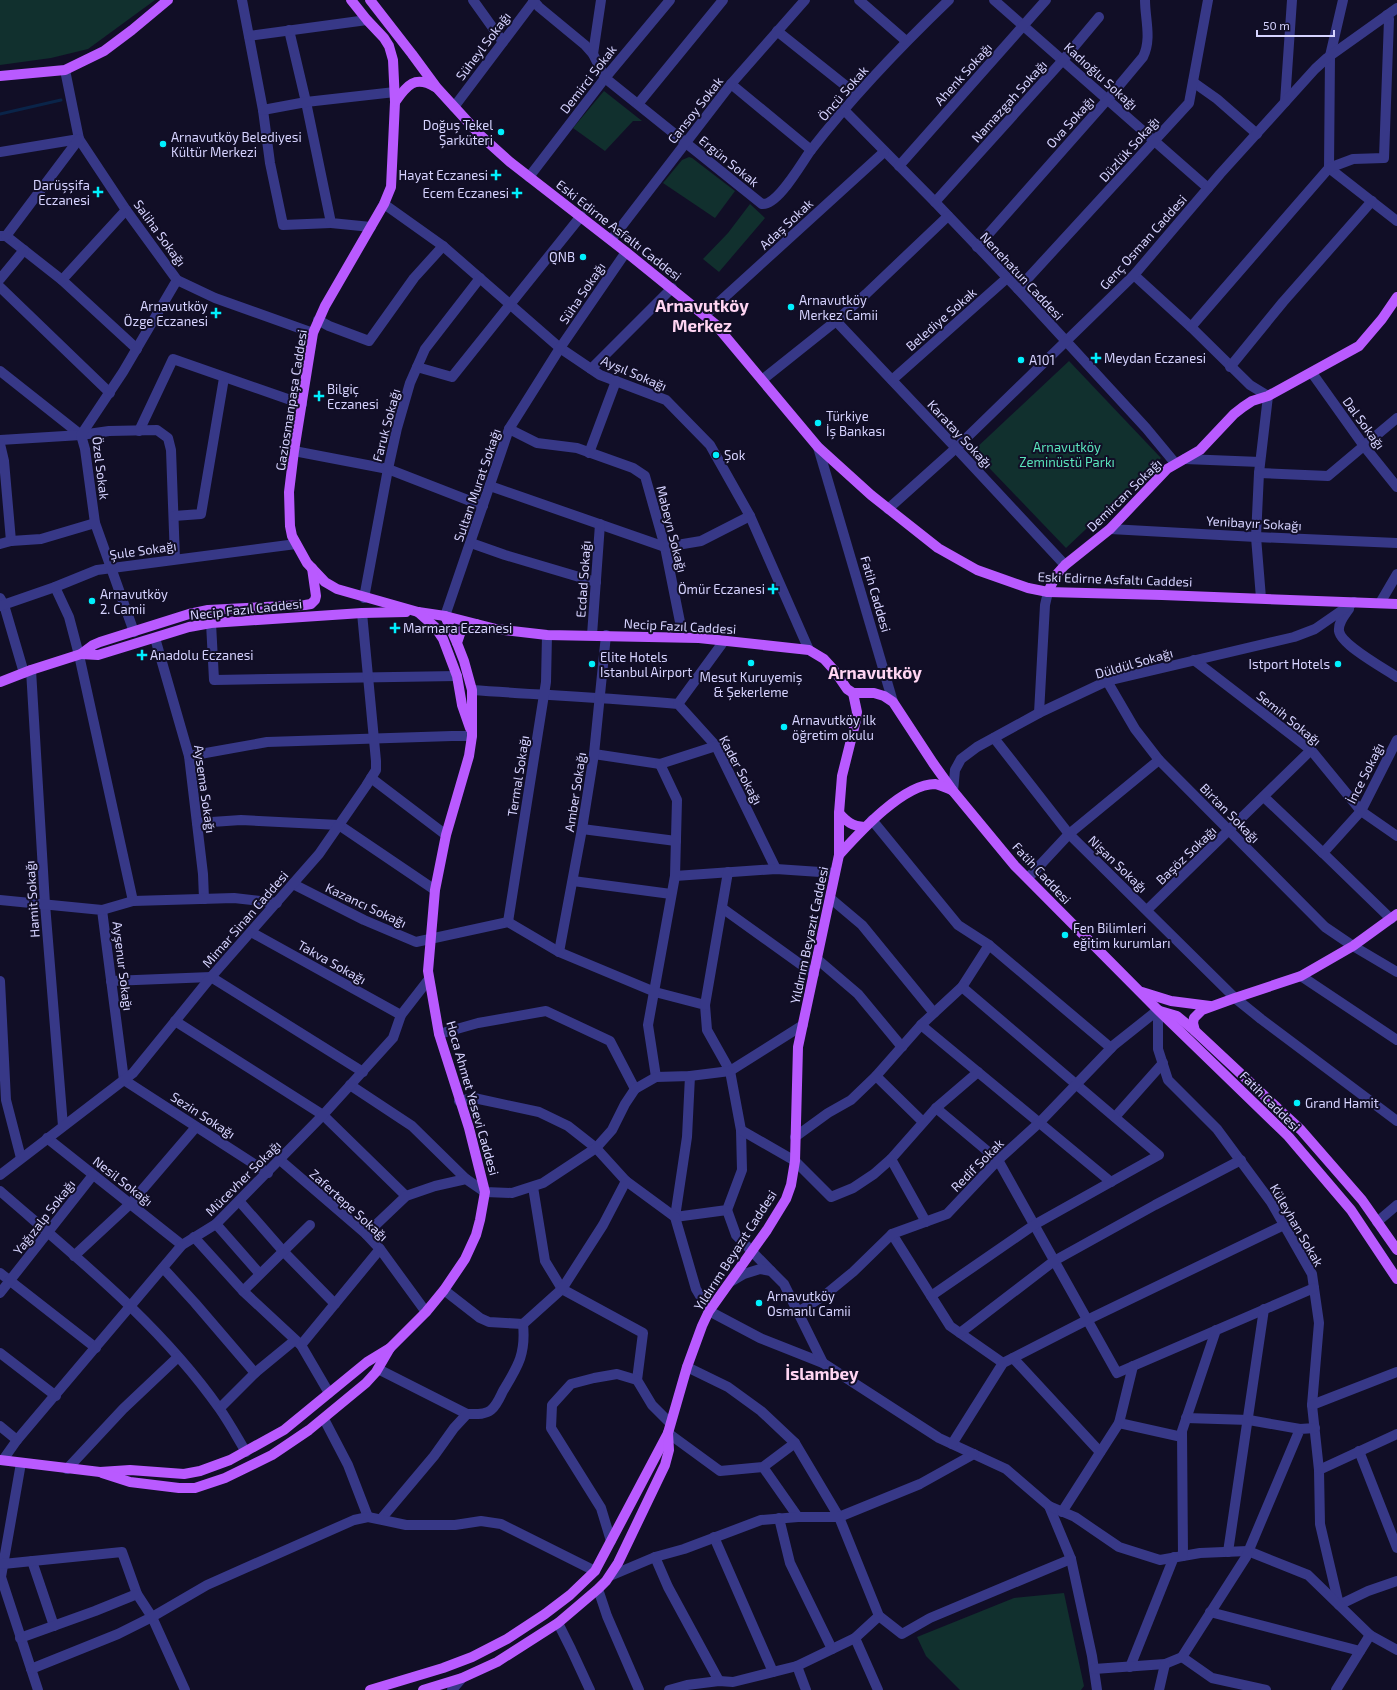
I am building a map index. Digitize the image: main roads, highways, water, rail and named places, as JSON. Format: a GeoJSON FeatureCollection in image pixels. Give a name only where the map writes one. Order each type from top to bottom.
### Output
{"type":"FeatureCollection","features":[{"type":"Feature","properties":{"kind":"main road"},"geometry":{"type":"LineString","coordinates":[[0,76],[65,70],[104,51],[168,0]]}},
{"type":"Feature","properties":{"kind":"main road","name":"Gaziosmanpaşa Caddesi"},"geometry":{"type":"LineString","coordinates":[[351,0],[384,38],[389,46],[394,66],[395,97],[390,187],[384,204],[336,286],[318,320],[313,333],[289,492],[290,526],[296,544],[312,568],[326,582],[337,589],[364,598],[418,612],[445,616]]}},
{"type":"Feature","properties":{"kind":"main road","name":"Eski Edirne Asfaltı Caddesi"},"geometry":{"type":"LineString","coordinates":[[370,0],[437,88],[493,148],[705,315],[727,337],[818,447],[888,509],[938,548],[977,570],[1028,588],[1048,592],[1261,598],[1397,604]]}},
{"type":"Feature","properties":{"kind":"main road"},"geometry":{"type":"LineString","coordinates":[[395,97],[407,87],[418,81],[424,81],[437,88]]}},
{"type":"Feature","properties":{"kind":"main road","name":"Demircan Sokağı"},"geometry":{"type":"LineString","coordinates":[[1048,592],[1056,575],[1065,565],[1110,529],[1167,469],[1175,463],[1200,450],[1234,414],[1252,401],[1268,396],[1359,346],[1375,328],[1397,297]]}},
{"type":"Feature","properties":{"kind":"main road","name":"Necip Fazıl Caddesi"},"geometry":{"type":"LineString","coordinates":[[80,655],[93,645],[189,614],[208,610],[311,604],[315,600],[316,596],[312,568]]}},
{"type":"Feature","properties":{"kind":"main road","name":"Necip Fazıl Caddesi"},"geometry":{"type":"LineString","coordinates":[[0,682],[28,671],[80,655],[98,655],[189,627],[211,623],[362,613],[418,612]]}},
{"type":"Feature","properties":{"kind":"main road","name":"Hoca Ahmet Yesevi Caddesi"},"geometry":{"type":"LineString","coordinates":[[418,612],[435,627],[443,639],[457,676],[462,705],[472,736]]}},
{"type":"Feature","properties":{"kind":"main road","name":"Necip Fazıl Caddesi"},"geometry":{"type":"LineString","coordinates":[[445,616],[496,629],[547,634],[682,637],[764,644],[809,650],[824,659],[834,670],[847,689],[854,694]]}},
{"type":"Feature","properties":{"kind":"main road","name":"Hoca Ahmet Yesevi Caddesi"},"geometry":{"type":"LineString","coordinates":[[2,1460],[100,1472],[130,1470],[184,1474],[216,1466],[246,1452],[284,1430],[367,1362],[390,1348],[426,1312],[444,1290],[465,1259],[476,1235],[485,1192],[469,1128],[459,1101],[440,1034],[428,971],[435,890],[446,835],[469,756],[472,736],[472,690],[467,668],[445,616]]}},
{"type":"Feature","properties":{"kind":"main road"},"geometry":{"type":"LineString","coordinates":[[457,643],[461,631],[476,624]]}},
{"type":"Feature","properties":{"kind":"main road","name":"Fatih Caddesi"},"geometry":{"type":"LineString","coordinates":[[854,694],[874,693],[884,696],[893,702],[953,791],[1015,866],[1137,990],[1288,1136],[1351,1210],[1397,1279]]}},
{"type":"Feature","properties":{"kind":"main road","name":"Yıldırım Beyazıt Caddesi"},"geometry":{"type":"LineString","coordinates":[[370,1690],[443,1668],[472,1657],[507,1639],[564,1600],[595,1571],[669,1428],[687,1367],[709,1311],[752,1252],[786,1199],[791,1185],[795,1161],[797,1065],[803,1025],[840,855],[839,813],[842,776],[856,720],[857,712],[854,694]]}},
{"type":"Feature","properties":{"kind":"main road"},"geometry":{"type":"LineString","coordinates":[[840,855],[864,827],[884,809],[912,791],[926,786],[940,785],[953,791]]}},
{"type":"Feature","properties":{"kind":"main road"},"geometry":{"type":"LineString","coordinates":[[839,813],[852,825],[864,827]]}},
{"type":"Feature","properties":{"kind":"main road"},"geometry":{"type":"LineString","coordinates":[[1194,1031],[1194,1018],[1202,1010],[1301,976],[1353,946],[1394,916]]}},
{"type":"Feature","properties":{"kind":"main road"},"geometry":{"type":"LineString","coordinates":[[1137,990],[1154,997],[1171,1001],[1212,1006]]}},
{"type":"Feature","properties":{"kind":"main road"},"geometry":{"type":"LineString","coordinates":[[1158,1010],[1177,1016],[1301,1130],[1362,1200],[1397,1250]]}},
{"type":"Feature","properties":{"kind":"main road"},"geometry":{"type":"LineString","coordinates":[[100,1472],[130,1482],[179,1488],[195,1488],[225,1478],[272,1455],[293,1442],[324,1419],[366,1383],[378,1369],[390,1348]]}},
{"type":"Feature","properties":{"kind":"main road"},"geometry":{"type":"LineString","coordinates":[[423,1690],[462,1678],[496,1662],[558,1623],[598,1589],[610,1576],[618,1563],[665,1465],[669,1450],[669,1428]]}},
{"type":"Feature","properties":{"kind":"waterway"},"geometry":{"type":"LineString","coordinates":[[0,114],[61,100]]}},
{"type":"Feature","properties":{"kind":"place","name":"Doğuş Tekel Şarküteri"},"geometry":{"type":"Point","coordinates":[501,132]}},
{"type":"Feature","properties":{"kind":"place","name":"Arnavutköy Belediyesi Kültür Merkezi"},"geometry":{"type":"Point","coordinates":[163,144]}},
{"type":"Feature","properties":{"kind":"place","name":"Hayat Eczanesi"},"geometry":{"type":"Point","coordinates":[496,175]}},
{"type":"Feature","properties":{"kind":"place","name":"Darüşşifa Eczanesi"},"geometry":{"type":"Point","coordinates":[98,192]}},
{"type":"Feature","properties":{"kind":"place","name":"Ecem Eczanesi"},"geometry":{"type":"Point","coordinates":[517,193]}},
{"type":"Feature","properties":{"kind":"place","name":"QNB"},"geometry":{"type":"Point","coordinates":[583,257]}},
{"type":"Feature","properties":{"kind":"place","name":"Arnavutköy Merkez Camii"},"geometry":{"type":"Point","coordinates":[791,307]}},
{"type":"Feature","properties":{"kind":"place","name":"Arnavutköy Özge Eczanesi"},"geometry":{"type":"Point","coordinates":[216,313]}},
{"type":"Feature","properties":{"kind":"place","name":"Meydan Eczanesi"},"geometry":{"type":"Point","coordinates":[1096,358]}},
{"type":"Feature","properties":{"kind":"place","name":"A101"},"geometry":{"type":"Point","coordinates":[1021,360]}},
{"type":"Feature","properties":{"kind":"place","name":"Bilgiç Eczanesi"},"geometry":{"type":"Point","coordinates":[319,396]}},
{"type":"Feature","properties":{"kind":"place","name":"Türkiye İş Bankası"},"geometry":{"type":"Point","coordinates":[818,423]}},
{"type":"Feature","properties":{"kind":"place","name":"Şok"},"geometry":{"type":"Point","coordinates":[716,455]}},
{"type":"Feature","properties":{"kind":"place","name":"Ömür Eczanesi"},"geometry":{"type":"Point","coordinates":[773,589]}},
{"type":"Feature","properties":{"kind":"place","name":"Arnavutköy 2. Camii"},"geometry":{"type":"Point","coordinates":[92,601]}},
{"type":"Feature","properties":{"kind":"place","name":"Marmara Eczanesi"},"geometry":{"type":"Point","coordinates":[395,628]}},
{"type":"Feature","properties":{"kind":"place","name":"Anadolu Eczanesi"},"geometry":{"type":"Point","coordinates":[142,655]}},
{"type":"Feature","properties":{"kind":"place","name":"Mesut Kuruyemiş & Şekerleme"},"geometry":{"type":"Point","coordinates":[751,663]}},
{"type":"Feature","properties":{"kind":"place","name":"Elite Hotels Istanbul Airport"},"geometry":{"type":"Point","coordinates":[592,664]}},
{"type":"Feature","properties":{"kind":"place","name":"Istport Hotels"},"geometry":{"type":"Point","coordinates":[1338,664]}},
{"type":"Feature","properties":{"kind":"place","name":"Arnavutköy ilk öğretim okulu"},"geometry":{"type":"Point","coordinates":[784,727]}},
{"type":"Feature","properties":{"kind":"place","name":"Fen Bilimleri eğitim kurumları"},"geometry":{"type":"Point","coordinates":[1065,935]}},
{"type":"Feature","properties":{"kind":"place","name":"Grand Hamit"},"geometry":{"type":"Point","coordinates":[1297,1103]}},
{"type":"Feature","properties":{"kind":"place","name":"Arnavutköy Osmanlı Camii"},"geometry":{"type":"Point","coordinates":[759,1303]}},
{"type":"Feature","properties":{"kind":"district","name":"Arnavutköy Merkez"},"geometry":{"type":"Point","coordinates":[702,316]}},
{"type":"Feature","properties":{"kind":"district","name":"Arnavutköy"},"geometry":{"type":"Point","coordinates":[875,673]}},
{"type":"Feature","properties":{"kind":"district","name":"İslambey"},"geometry":{"type":"Point","coordinates":[822,1374]}},
{"type":"Feature","properties":{"kind":"park label","name":"Arnavutköy Zeminüstü Parkı"},"geometry":{"type":"Point","coordinates":[1067,454]}}]}
